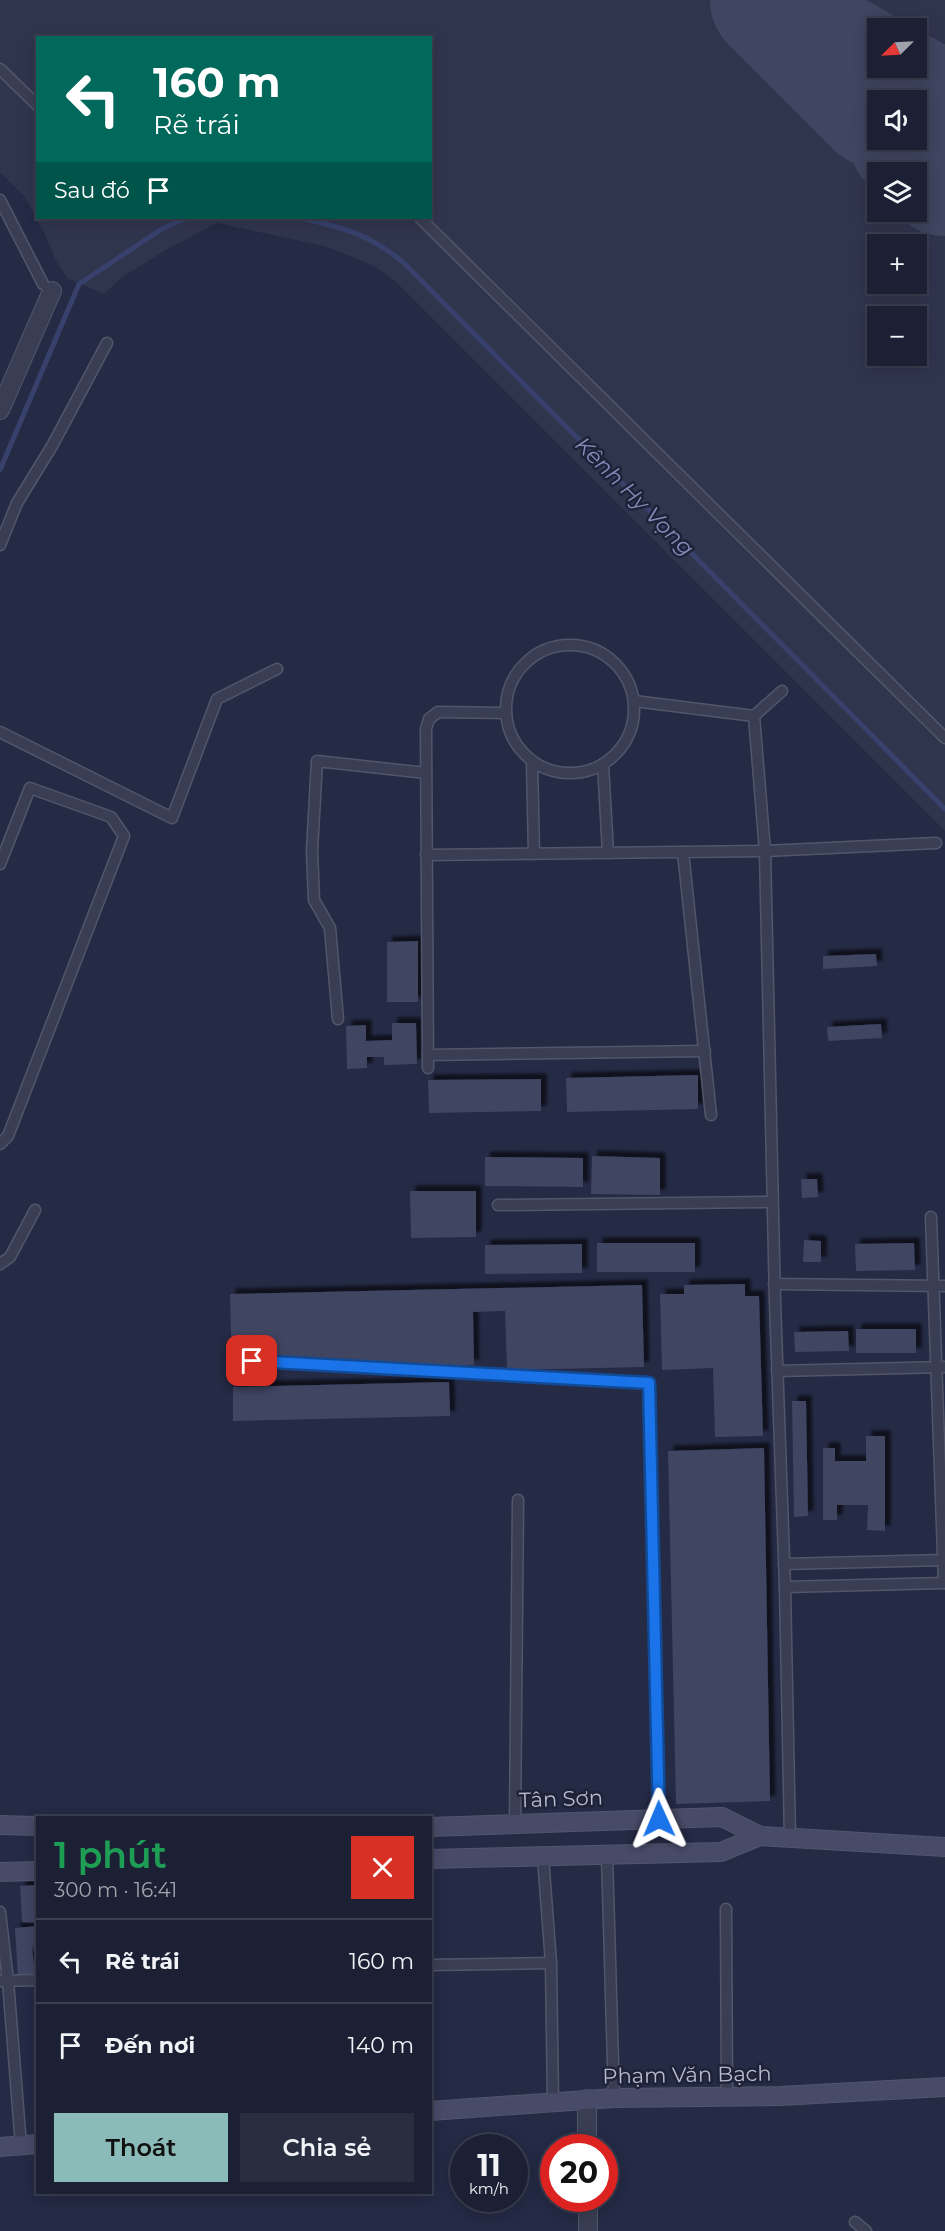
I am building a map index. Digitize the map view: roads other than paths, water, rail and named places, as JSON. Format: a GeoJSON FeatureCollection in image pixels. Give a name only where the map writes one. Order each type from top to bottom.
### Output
{"type":"FeatureCollection","features":[{"type":"Feature","properties":{"kind":"street"},"geometry":{"type":"LineString","coordinates":[[0,410],[47,287]]}},
{"type":"Feature","properties":{"kind":"street","name":"Tân Sơn"},"geometry":{"type":"LineString","coordinates":[[432,1827],[722,1817],[760,1836],[945,1847]]}},
{"type":"Feature","properties":{"kind":"street"},"geometry":{"type":"LineString","coordinates":[[0,1825],[36,1826]]}},
{"type":"Feature","properties":{"kind":"street","name":"Tân Sơn"},"geometry":{"type":"LineString","coordinates":[[432,1859],[721,1852],[760,1836]]}},
{"type":"Feature","properties":{"kind":"street"},"geometry":{"type":"LineString","coordinates":[[0,1872],[36,1871]]}},
{"type":"Feature","properties":{"kind":"street","name":"Phạm Văn Bạch"},"geometry":{"type":"LineString","coordinates":[[432,2111],[587,2099],[791,2095],[945,2087]]}},
{"type":"Feature","properties":{"kind":"street"},"geometry":{"type":"LineString","coordinates":[[587,2099],[587,2134]]}},
{"type":"Feature","properties":{"kind":"street"},"geometry":{"type":"LineString","coordinates":[[0,2147],[29,2145]]}},
{"type":"Feature","properties":{"kind":"street"},"geometry":{"type":"LineString","coordinates":[[588,2212],[588,2231]]}},
{"type":"Feature","properties":{"kind":"lane"},"geometry":{"type":"LineString","coordinates":[[0,69],[36,104]]}},
{"type":"Feature","properties":{"kind":"lane"},"geometry":{"type":"LineString","coordinates":[[0,200],[47,287]]}},
{"type":"Feature","properties":{"kind":"lane"},"geometry":{"type":"LineString","coordinates":[[421,219],[945,738]]}},
{"type":"Feature","properties":{"kind":"lane"},"geometry":{"type":"LineString","coordinates":[[0,545],[17,503],[107,343]]}},
{"type":"Feature","properties":{"kind":"lane"},"geometry":{"type":"LineString","coordinates":[[556,645],[577,645],[598,651],[615,663],[628,681],[634,701],[633,723],[625,743],[611,759],[593,770],[572,774],[551,771],[532,762],[517,747],[508,728],[506,713],[509,685],[520,667],[536,653],[556,645]]}},
{"type":"Feature","properties":{"kind":"lane"},"geometry":{"type":"LineString","coordinates":[[0,732],[172,818],[217,699],[277,669]]}},
{"type":"Feature","properties":{"kind":"lane"},"geometry":{"type":"LineString","coordinates":[[634,701],[754,716],[782,691]]}},
{"type":"Feature","properties":{"kind":"lane"},"geometry":{"type":"LineString","coordinates":[[428,1068],[426,729],[429,719],[438,712],[506,713]]}},
{"type":"Feature","properties":{"kind":"lane"},"geometry":{"type":"LineString","coordinates":[[754,716],[765,851],[774,1284],[785,1587],[790,1838]]}},
{"type":"Feature","properties":{"kind":"lane"},"geometry":{"type":"LineString","coordinates":[[338,1019],[330,928],[314,900],[312,851],[317,761],[426,773]]}},
{"type":"Feature","properties":{"kind":"lane"},"geometry":{"type":"LineString","coordinates":[[532,762],[534,854]]}},
{"type":"Feature","properties":{"kind":"lane"},"geometry":{"type":"LineString","coordinates":[[603,764],[608,853]]}},
{"type":"Feature","properties":{"kind":"lane"},"geometry":{"type":"LineString","coordinates":[[0,864],[30,788],[111,817],[124,836],[8,1136],[0,1144]]}},
{"type":"Feature","properties":{"kind":"lane"},"geometry":{"type":"LineString","coordinates":[[426,855],[765,851],[936,843]]}},
{"type":"Feature","properties":{"kind":"lane"},"geometry":{"type":"LineString","coordinates":[[683,852],[711,1115]]}},
{"type":"Feature","properties":{"kind":"lane"},"geometry":{"type":"LineString","coordinates":[[428,1055],[705,1051]]}},
{"type":"Feature","properties":{"kind":"lane"},"geometry":{"type":"LineString","coordinates":[[498,1205],[772,1202]]}},
{"type":"Feature","properties":{"kind":"lane"},"geometry":{"type":"LineString","coordinates":[[0,1264],[9,1257],[35,1210]]}},
{"type":"Feature","properties":{"kind":"lane"},"geometry":{"type":"LineString","coordinates":[[785,1587],[945,1583],[939,1286],[931,1217]]}},
{"type":"Feature","properties":{"kind":"lane"},"geometry":{"type":"LineString","coordinates":[[774,1284],[939,1286]]}},
{"type":"Feature","properties":{"kind":"lane"},"geometry":{"type":"LineString","coordinates":[[252,1361],[649,1383],[659,1819]]}},
{"type":"Feature","properties":{"kind":"lane"},"geometry":{"type":"LineString","coordinates":[[777,1371],[941,1367]]}},
{"type":"Feature","properties":{"kind":"lane"},"geometry":{"type":"LineString","coordinates":[[515,1823],[518,1500]]}},
{"type":"Feature","properties":{"kind":"lane"},"geometry":{"type":"LineString","coordinates":[[784,1564],[944,1560]]}},
{"type":"Feature","properties":{"kind":"lane"},"geometry":{"type":"LineString","coordinates":[[607,1856],[614,2098]]}},
{"type":"Feature","properties":{"kind":"lane"},"geometry":{"type":"LineString","coordinates":[[543,1857],[551,1963],[553,2101]]}},
{"type":"Feature","properties":{"kind":"lane"},"geometry":{"type":"LineString","coordinates":[[726,1909],[727,2096]]}},
{"type":"Feature","properties":{"kind":"lane"},"geometry":{"type":"LineString","coordinates":[[0,1912],[4,1981],[29,2145]]}},
{"type":"Feature","properties":{"kind":"lane"},"geometry":{"type":"LineString","coordinates":[[432,1965],[551,1963]]}},
{"type":"Feature","properties":{"kind":"lane"},"geometry":{"type":"LineString","coordinates":[[4,1981],[36,1980]]}},
{"type":"Feature","properties":{"kind":"lane"},"geometry":{"type":"LineString","coordinates":[[855,2222],[866,2231]]}},
{"type":"Feature","properties":{"kind":"waterway","name":"Kênh Hy Vọng"},"geometry":{"type":"LineString","coordinates":[[0,470],[79,284],[160,230],[184,219]]}},
{"type":"Feature","properties":{"kind":"waterway","name":"Kênh Hy Vọng"},"geometry":{"type":"LineString","coordinates":[[306,219],[367,238],[403,262],[945,809]]}}]}
